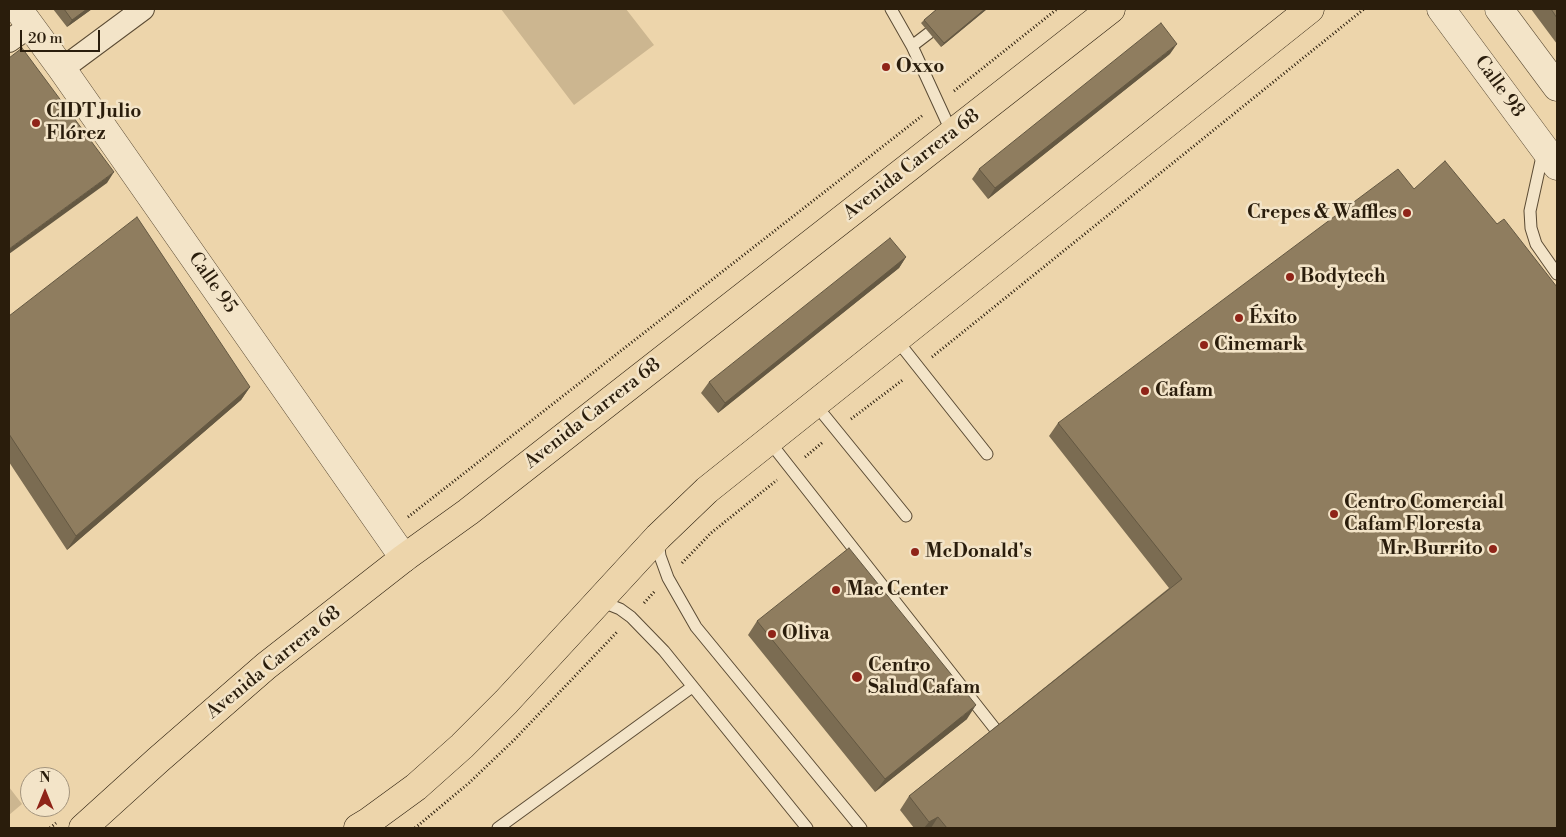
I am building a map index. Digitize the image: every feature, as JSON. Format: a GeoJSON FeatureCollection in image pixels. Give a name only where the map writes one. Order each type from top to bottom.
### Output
{"type":"FeatureCollection","features":[{"type":"Feature","properties":{"kind":"main road","name":"Avenida Carrera 68"},"geometry":{"type":"LineString","coordinates":[[83,828],[266,666],[404,558],[491,494],[1111,9]]}},
{"type":"Feature","properties":{"kind":"main road"},"geometry":{"type":"LineString","coordinates":[[358,828],[416,787],[462,746],[506,702],[658,537],[707,490],[1310,9]]}},
{"type":"Feature","properties":{"kind":"street"},"geometry":{"type":"LineString","coordinates":[[62,69],[143,9]]}},
{"type":"Feature","properties":{"kind":"street","name":"Calle 98"},"geometry":{"type":"LineString","coordinates":[[1441,9],[1550,157]]}},
{"type":"Feature","properties":{"kind":"street"},"geometry":{"type":"LineString","coordinates":[[1499,9],[1557,87]]}},
{"type":"Feature","properties":{"kind":"street","name":"Calle 95"},"geometry":{"type":"LineString","coordinates":[[19,25],[62,69],[404,558]]}},
{"type":"Feature","properties":{"kind":"lane"},"geometry":{"type":"LineString","coordinates":[[891,9],[912,46],[952,134]]}},
{"type":"Feature","properties":{"kind":"lane"},"geometry":{"type":"LineString","coordinates":[[912,46],[929,33]]}},
{"type":"Feature","properties":{"kind":"lane"},"geometry":{"type":"LineString","coordinates":[[1550,157],[1530,211],[1531,228],[1536,244],[1557,274]]}},
{"type":"Feature","properties":{"kind":"lane"},"geometry":{"type":"LineString","coordinates":[[896,339],[987,454]]}},
{"type":"Feature","properties":{"kind":"lane"},"geometry":{"type":"LineString","coordinates":[[815,404],[906,516]]}},
{"type":"Feature","properties":{"kind":"lane"},"geometry":{"type":"LineString","coordinates":[[769,441],[1004,740]]}},
{"type":"Feature","properties":{"kind":"lane"},"geometry":{"type":"LineString","coordinates":[[658,537],[660,556],[668,578],[696,627],[861,828]]}},
{"type":"Feature","properties":{"kind":"lane"},"geometry":{"type":"LineString","coordinates":[[599,601],[620,609],[631,617],[664,651],[807,828]]}},
{"type":"Feature","properties":{"kind":"lane"},"geometry":{"type":"LineString","coordinates":[[498,828],[692,687]]}},
{"type":"Feature","properties":{"kind":"path"},"geometry":{"type":"LineString","coordinates":[[415,828],[469,783],[508,746],[711,533],[792,469],[836,430],[919,368],[1364,9]]}},
{"type":"Feature","properties":{"kind":"shaded area"},"geometry":{"type":"Polygon","coordinates":[[[501,9],[626,9],[654,45],[574,105],[501,9]]]}},
{"type":"Feature","properties":{"kind":"shaded area"},"geometry":{"type":"Polygon","coordinates":[[[9,787],[20,801],[20,806],[9,815],[9,787]]]}},
{"type":"Feature","properties":{"kind":"building"},"geometry":{"type":"Polygon","coordinates":[[[64,9],[87,9],[72,20],[64,9]]]}},
{"type":"Feature","properties":{"kind":"building"},"geometry":{"type":"Polygon","coordinates":[[[937,9],[985,9],[944,43],[924,20],[937,9]]]}},
{"type":"Feature","properties":{"kind":"building"},"geometry":{"type":"Polygon","coordinates":[[[1551,9],[1557,9],[1557,18],[1551,9]]]}},
{"type":"Feature","properties":{"kind":"building"},"geometry":{"type":"Polygon","coordinates":[[[1161,23],[1177,44],[995,188],[979,169],[1161,23]]]}},
{"type":"Feature","properties":{"kind":"building","name":"CIDT Julio Flórez"},"geometry":{"type":"Polygon","coordinates":[[[22,48],[114,172],[9,249],[9,58],[22,48]]]}},
{"type":"Feature","properties":{"kind":"building","name":"Centro Comercial Cafam Floresta"},"geometry":{"type":"Polygon","coordinates":[[[1445,161],[1497,224],[1504,219],[1557,287],[1557,828],[947,828],[938,817],[929,822],[909,796],[1182,579],[1058,423],[1398,169],[1414,189],[1445,161]]]}},
{"type":"Feature","properties":{"kind":"building"},"geometry":{"type":"Polygon","coordinates":[[[137,217],[250,387],[76,536],[9,434],[9,316],[137,217]]]}},
{"type":"Feature","properties":{"kind":"building"},"geometry":{"type":"Polygon","coordinates":[[[890,238],[906,257],[725,403],[709,382],[890,238]]]}},
{"type":"Feature","properties":{"kind":"building","name":"Centro Salud Cafam"},"geometry":{"type":"Polygon","coordinates":[[[849,548],[976,705],[885,779],[757,621],[849,548]]]}},
{"type":"Feature","properties":{"kind":"place","name":"Oxxo"},"geometry":{"type":"Point","coordinates":[886,67]}},
{"type":"Feature","properties":{"kind":"place","name":"CIDT Julio Flórez"},"geometry":{"type":"Point","coordinates":[36,123]}},
{"type":"Feature","properties":{"kind":"place","name":"Crepes & Waffles"},"geometry":{"type":"Point","coordinates":[1407,213]}},
{"type":"Feature","properties":{"kind":"place","name":"Bodytech"},"geometry":{"type":"Point","coordinates":[1290,277]}},
{"type":"Feature","properties":{"kind":"place","name":"Éxito"},"geometry":{"type":"Point","coordinates":[1239,318]}},
{"type":"Feature","properties":{"kind":"place","name":"Cinemark"},"geometry":{"type":"Point","coordinates":[1204,345]}},
{"type":"Feature","properties":{"kind":"place","name":"Cafam"},"geometry":{"type":"Point","coordinates":[1145,391]}},
{"type":"Feature","properties":{"kind":"place","name":"Centro Comercial Cafam Floresta"},"geometry":{"type":"Point","coordinates":[1334,514]}},
{"type":"Feature","properties":{"kind":"place","name":"Mr. Burrito"},"geometry":{"type":"Point","coordinates":[1493,549]}},
{"type":"Feature","properties":{"kind":"place","name":"McDonald's"},"geometry":{"type":"Point","coordinates":[915,552]}},
{"type":"Feature","properties":{"kind":"place","name":"Mac Center"},"geometry":{"type":"Point","coordinates":[836,590]}},
{"type":"Feature","properties":{"kind":"place","name":"Oliva"},"geometry":{"type":"Point","coordinates":[772,634]}},
{"type":"Feature","properties":{"kind":"place","name":"Centro Salud Cafam"},"geometry":{"type":"Point","coordinates":[857,677]}}]}
